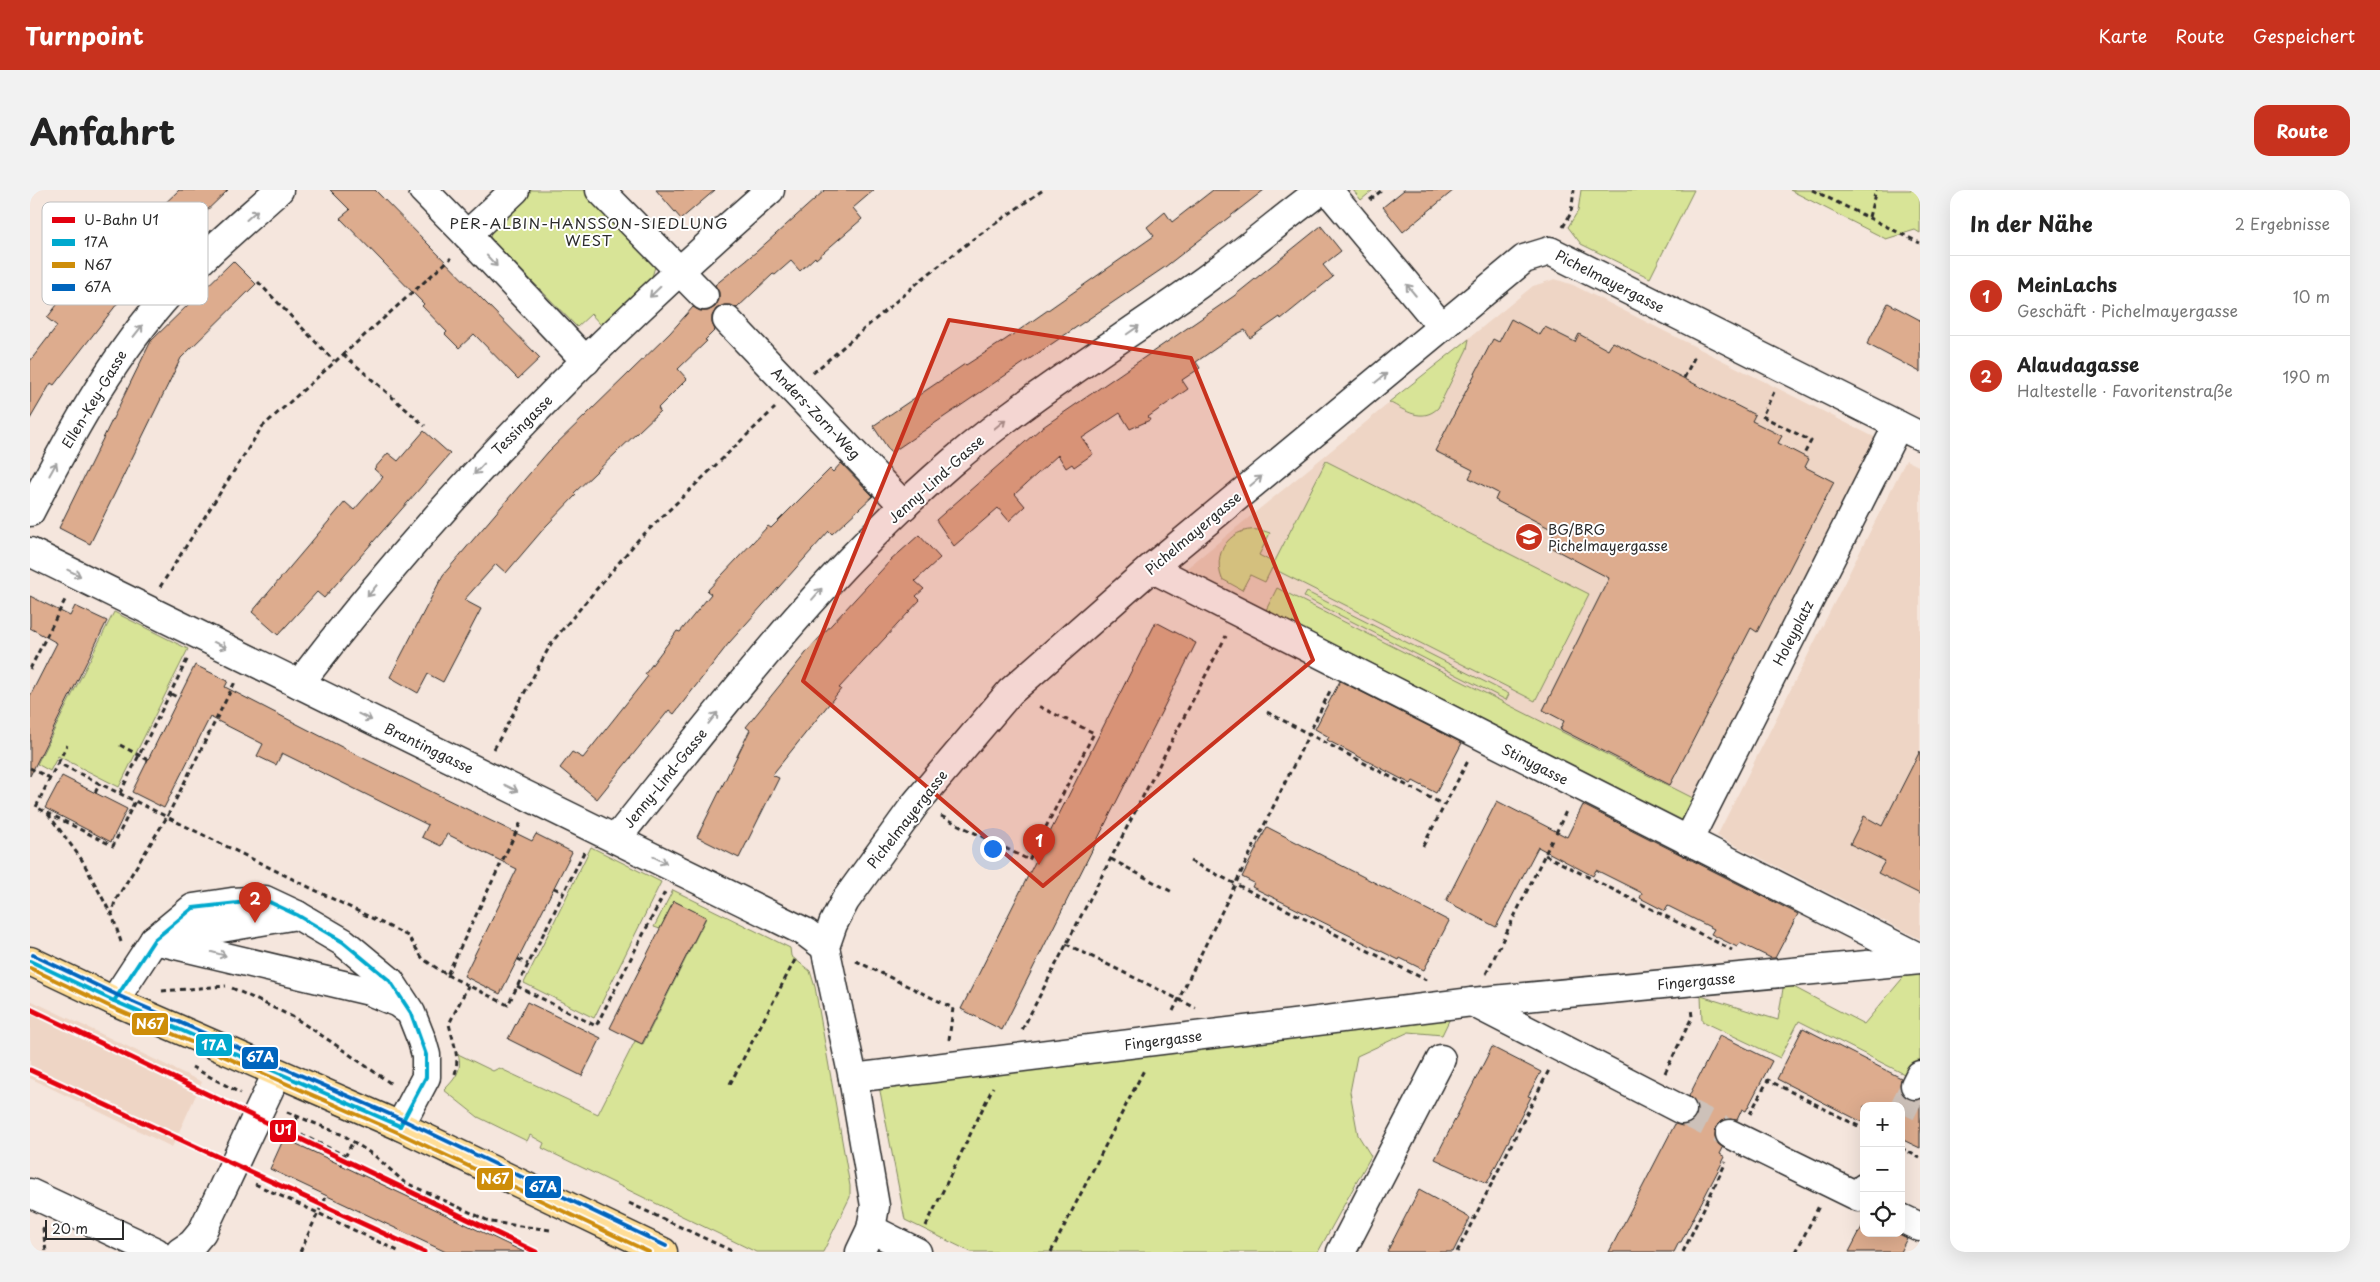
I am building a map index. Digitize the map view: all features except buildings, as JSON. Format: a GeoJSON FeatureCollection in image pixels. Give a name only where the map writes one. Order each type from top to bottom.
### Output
{"type":"FeatureCollection","features":[{"type":"Feature","properties":{"kind":"main road"},"geometry":{"type":"LineString","coordinates":[[30,960],[120,990],[277,1073],[400,1126],[663,1252]]}},
{"type":"Feature","properties":{"kind":"street","name":"Ellen-Key-Gasse"},"geometry":{"type":"LineString","coordinates":[[208,255],[279,190]]}},
{"type":"Feature","properties":{"kind":"street"},"geometry":{"type":"LineString","coordinates":[[423,190],[586,361]]}},
{"type":"Feature","properties":{"kind":"street"},"geometry":{"type":"LineString","coordinates":[[467,235],[515,190]]}},
{"type":"Feature","properties":{"kind":"street"},"geometry":{"type":"LineString","coordinates":[[600,190],[704,296]]}},
{"type":"Feature","properties":{"kind":"street","name":"Tessingasse"},"geometry":{"type":"LineString","coordinates":[[299,684],[347,622],[432,520],[506,440],[678,270],[770,190]]}},
{"type":"Feature","properties":{"kind":"street","name":"Jenny-Lind-Gasse"},"geometry":{"type":"LineString","coordinates":[[606,833],[827,583],[904,506],[951,463],[1009,417],[1198,284],[1320,190]]}},
{"type":"Feature","properties":{"kind":"street"},"geometry":{"type":"LineString","coordinates":[[1328,190],[1442,328]]}},
{"type":"Feature","properties":{"kind":"street","name":"Pichelmayergasse"},"geometry":{"type":"LineString","coordinates":[[865,1241],[875,1206],[853,1078],[815,939],[833,924],[845,901],[916,803],[1010,692],[1151,568],[1524,259],[1550,251],[1909,430]]}},
{"type":"Feature","properties":{"kind":"street","name":"Ellen-Key-Gasse"},"geometry":{"type":"LineString","coordinates":[[30,512],[98,388],[131,340],[160,305]]}},
{"type":"Feature","properties":{"kind":"street","name":"Anders-Zorn-Weg"},"geometry":{"type":"LineString","coordinates":[[727,320],[904,506]]}},
{"type":"Feature","properties":{"kind":"street","name":"Holeyplatz"},"geometry":{"type":"LineString","coordinates":[[1688,841],[1909,430]]}},
{"type":"Feature","properties":{"kind":"street","name":"Brantinggasse"},"geometry":{"type":"LineString","coordinates":[[30,552],[532,799],[606,833],[815,939]]}},
{"type":"Feature","properties":{"kind":"street","name":"Stinygasse"},"geometry":{"type":"LineString","coordinates":[[1151,568],[1920,959]]}},
{"type":"Feature","properties":{"kind":"street"},"geometry":{"type":"LineString","coordinates":[[120,990],[154,940],[297,915],[343,942],[368,962],[390,981],[411,1013],[422,1041],[427,1070],[414,1101],[400,1126]]}},
{"type":"Feature","properties":{"kind":"street"},"geometry":{"type":"LineString","coordinates":[[154,940],[369,991],[398,1003],[411,1013]]}},
{"type":"Feature","properties":{"kind":"street","name":"Fingergasse"},"geometry":{"type":"LineString","coordinates":[[853,1078],[1006,1061],[1461,1003],[1920,959]]}},
{"type":"Feature","properties":{"kind":"street"},"geometry":{"type":"LineString","coordinates":[[1461,1003],[1560,1047],[1682,1110]]}},
{"type":"Feature","properties":{"kind":"street"},"geometry":{"type":"LineString","coordinates":[[1341,1252],[1441,1059]]}},
{"type":"Feature","properties":{"kind":"street"},"geometry":{"type":"LineString","coordinates":[[180,1252],[192,1244],[202,1232],[277,1073]]}},
{"type":"Feature","properties":{"kind":"street"},"geometry":{"type":"LineString","coordinates":[[1730,1134],[1831,1183],[1860,1194]]}},
{"type":"Feature","properties":{"kind":"street"},"geometry":{"type":"LineString","coordinates":[[30,1193],[156,1252]]}},
{"type":"Feature","properties":{"kind":"street"},"geometry":{"type":"LineString","coordinates":[[1905,1220],[1920,1227]]}},
{"type":"Feature","properties":{"kind":"street"},"geometry":{"type":"LineString","coordinates":[[865,1241],[920,1242]]}},
{"type":"Feature","properties":{"kind":"path"},"geometry":{"type":"LineString","coordinates":[[481,774],[552,642],[638,540],[794,390],[922,279],[972,240],[1043,190]]}},
{"type":"Feature","properties":{"kind":"path"},"geometry":{"type":"LineString","coordinates":[[1550,251],[1571,213],[1574,190]]}},
{"type":"Feature","properties":{"kind":"path"},"geometry":{"type":"LineString","coordinates":[[1812,190],[1920,243]]}},
{"type":"Feature","properties":{"kind":"path"},"geometry":{"type":"LineString","coordinates":[[1869,217],[1876,190]]}},
{"type":"Feature","properties":{"kind":"path"},"geometry":{"type":"LineString","coordinates":[[147,609],[262,427],[458,252],[467,235]]}},
{"type":"Feature","properties":{"kind":"path"},"geometry":{"type":"LineString","coordinates":[[258,282],[334,361]]}},
{"type":"Feature","properties":{"kind":"path"},"geometry":{"type":"LineString","coordinates":[[1684,378],[1697,352]]}},
{"type":"Feature","properties":{"kind":"path"},"geometry":{"type":"LineString","coordinates":[[343,354],[425,426]]}},
{"type":"Feature","properties":{"kind":"path"},"geometry":{"type":"LineString","coordinates":[[1786,369],[1762,416],[1811,442],[1803,456]]}},
{"type":"Feature","properties":{"kind":"path"},"geometry":{"type":"LineString","coordinates":[[30,669],[77,575]]}},
{"type":"Feature","properties":{"kind":"path"},"geometry":{"type":"LineString","coordinates":[[920,1242],[1006,1061],[1238,613]]}},
{"type":"Feature","properties":{"kind":"path"},"geometry":{"type":"LineString","coordinates":[[120,793],[170,694],[181,667],[200,635]]}},
{"type":"Feature","properties":{"kind":"path"},"geometry":{"type":"LineString","coordinates":[[112,914],[115,901],[167,817],[247,658]]}},
{"type":"Feature","properties":{"kind":"path"},"geometry":{"type":"LineString","coordinates":[[1051,1252],[1159,1040],[1342,666]]}},
{"type":"Feature","properties":{"kind":"path"},"geometry":{"type":"LineString","coordinates":[[916,803],[1029,860],[1094,733],[1010,692]]}},
{"type":"Feature","properties":{"kind":"path"},"geometry":{"type":"LineString","coordinates":[[170,694],[179,698]]}},
{"type":"Feature","properties":{"kind":"path"},"geometry":{"type":"LineString","coordinates":[[1267,712],[1444,805]]}},
{"type":"Feature","properties":{"kind":"path"},"geometry":{"type":"LineString","coordinates":[[1423,846],[1480,736]]}},
{"type":"Feature","properties":{"kind":"path"},"geometry":{"type":"LineString","coordinates":[[67,745],[36,807],[113,846],[135,801]]}},
{"type":"Feature","properties":{"kind":"path"},"geometry":{"type":"LineString","coordinates":[[120,745],[148,760]]}},
{"type":"Feature","properties":{"kind":"path"},"geometry":{"type":"LineString","coordinates":[[58,763],[408,936],[423,959],[447,975],[508,1005],[564,892],[606,833]]}},
{"type":"Feature","properties":{"kind":"path"},"geometry":{"type":"LineString","coordinates":[[30,768],[50,778]]}},
{"type":"Feature","properties":{"kind":"path"},"geometry":{"type":"LineString","coordinates":[[95,792],[100,783]]}},
{"type":"Feature","properties":{"kind":"path"},"geometry":{"type":"LineString","coordinates":[[447,975],[532,799]]}},
{"type":"Feature","properties":{"kind":"path"},"geometry":{"type":"LineString","coordinates":[[48,813],[82,860],[112,914],[117,936],[123,946]]}},
{"type":"Feature","properties":{"kind":"path"},"geometry":{"type":"LineString","coordinates":[[1190,861],[1423,977],[1461,1003],[1552,840]]}},
{"type":"Feature","properties":{"kind":"path"},"geometry":{"type":"LineString","coordinates":[[1545,855],[1739,954],[1726,978]]}},
{"type":"Feature","properties":{"kind":"path"},"geometry":{"type":"LineString","coordinates":[[1111,859],[1174,893]]}},
{"type":"Feature","properties":{"kind":"path"},"geometry":{"type":"LineString","coordinates":[[517,986],[596,1026],[669,883]]}},
{"type":"Feature","properties":{"kind":"path"},"geometry":{"type":"LineString","coordinates":[[554,888],[564,892]]}},
{"type":"Feature","properties":{"kind":"path"},"geometry":{"type":"LineString","coordinates":[[730,1084],[796,958],[815,939],[953,1008]]}},
{"type":"Feature","properties":{"kind":"path"},"geometry":{"type":"LineString","coordinates":[[1066,944],[1196,1009]]}},
{"type":"Feature","properties":{"kind":"path"},"geometry":{"type":"LineString","coordinates":[[518,959],[528,964]]}},
{"type":"Feature","properties":{"kind":"path"},"geometry":{"type":"LineString","coordinates":[[1654,1096],[1692,1017],[1686,982]]}},
{"type":"Feature","properties":{"kind":"path"},"geometry":{"type":"LineString","coordinates":[[120,990],[158,992],[227,986],[295,1018],[333,1042],[414,1101]]}},
{"type":"Feature","properties":{"kind":"path"},"geometry":{"type":"LineString","coordinates":[[1457,1252],[1560,1047]]}},
{"type":"Feature","properties":{"kind":"path"},"geometry":{"type":"LineString","coordinates":[[189,1066],[262,1106],[298,1116],[353,1141],[375,1156],[404,1182],[491,1222],[554,1231]]}},
{"type":"Feature","properties":{"kind":"path"},"geometry":{"type":"LineString","coordinates":[[298,1116],[291,1130],[346,1156]]}},
{"type":"Feature","properties":{"kind":"path"},"geometry":{"type":"LineString","coordinates":[[341,1166],[353,1141]]}},
{"type":"Feature","properties":{"kind":"path"},"geometry":{"type":"LineString","coordinates":[[1905,1150],[1920,1158]]}},
{"type":"Feature","properties":{"kind":"path"},"geometry":{"type":"LineString","coordinates":[[230,1172],[400,1252]]}},
{"type":"Feature","properties":{"kind":"path"},"geometry":{"type":"LineString","coordinates":[[1796,1252],[1831,1183]]}},
{"type":"Feature","properties":{"kind":"path"},"geometry":{"type":"LineString","coordinates":[[300,1252],[327,1195]]}},
{"type":"Feature","properties":{"kind":"path"},"geometry":{"type":"LineString","coordinates":[[620,1199],[734,1252]]}},
{"type":"Feature","properties":{"kind":"highlighted area"},"geometry":{"type":"Polygon","coordinates":[[[949,320],[1191,358],[1313,660],[1043,886],[803,681],[949,320]]]}},
{"type":"Feature","properties":{"kind":"shaded area","name":"BG/BRG Pichelmayergasse"},"geometry":{"type":"Polygon","coordinates":[[[1555,279],[1573,285],[1880,440],[1686,832],[1182,572],[1533,286],[1555,279]]]}},
{"type":"Feature","properties":{"kind":"shaded area"},"geometry":{"type":"Polygon","coordinates":[[[1906,460],[1920,467],[1920,939],[1717,836],[1906,460]]]}},
{"type":"Feature","properties":{"kind":"shaded area"},"geometry":{"type":"Polygon","coordinates":[[[30,1000],[202,1082],[172,1147],[30,1078],[30,1000]]]}},
{"type":"Feature","properties":{"kind":"green space"},"geometry":{"type":"Polygon","coordinates":[[[528,190],[589,190],[656,263],[652,277],[601,325],[591,314],[577,327],[490,238],[492,227],[528,190]]]}},
{"type":"Feature","properties":{"kind":"green space"},"geometry":{"type":"Polygon","coordinates":[[[1353,190],[1373,190],[1361,200],[1353,190]]]}},
{"type":"Feature","properties":{"kind":"green space"},"geometry":{"type":"Polygon","coordinates":[[[1581,190],[1694,190],[1650,278],[1581,244],[1568,227],[1578,211],[1581,190]]]}},
{"type":"Feature","properties":{"kind":"green space"},"geometry":{"type":"Polygon","coordinates":[[[1790,190],[1920,190],[1920,233],[1915,230],[1886,239],[1790,190]]]}},
{"type":"Feature","properties":{"kind":"green space"},"geometry":{"type":"Polygon","coordinates":[[[1469,339],[1467,349],[1438,408],[1426,415],[1420,415],[1408,412],[1389,402],[1469,339]]]}},
{"type":"Feature","properties":{"kind":"green space"},"geometry":{"type":"Polygon","coordinates":[[[1326,461],[1589,594],[1535,701],[1272,568],[1265,582],[1250,575],[1242,590],[1222,579],[1219,567],[1223,547],[1238,533],[1247,530],[1270,533],[1259,555],[1274,563],[1326,461]]]}},
{"type":"Feature","properties":{"kind":"green space"},"geometry":{"type":"Polygon","coordinates":[[[1277,588],[1693,798],[1682,820],[1266,610],[1277,588]]]}},
{"type":"Feature","properties":{"kind":"green space"},"geometry":{"type":"Polygon","coordinates":[[[1307,592],[1509,694],[1506,700],[1304,597],[1307,592]]]}},
{"type":"Feature","properties":{"kind":"green space"},"geometry":{"type":"Polygon","coordinates":[[[114,612],[188,649],[119,787],[58,756],[50,771],[37,764],[114,612]]]}},
{"type":"Feature","properties":{"kind":"green space"},"geometry":{"type":"Polygon","coordinates":[[[591,847],[661,882],[594,1018],[524,983],[591,847]]]}},
{"type":"Feature","properties":{"kind":"green space"},"geometry":{"type":"Polygon","coordinates":[[[673,890],[790,948],[791,956],[810,971],[815,987],[850,1186],[850,1197],[823,1252],[756,1252],[542,1148],[544,1143],[530,1135],[527,1141],[478,1117],[444,1090],[452,1082],[459,1070],[458,1054],[493,1071],[499,1068],[598,1114],[635,1041],[643,1044],[706,918],[674,901],[660,929],[654,927],[673,890]]]}},
{"type":"Feature","properties":{"kind":"green space"},"geometry":{"type":"Polygon","coordinates":[[[1907,973],[1920,974],[1920,1082],[1799,1021],[1780,1058],[1702,1021],[1701,996],[1778,1020],[1784,982],[1864,1024],[1907,973]]]}},
{"type":"Feature","properties":{"kind":"green space"},"geometry":{"type":"Polygon","coordinates":[[[1455,1008],[1442,1035],[1409,1032],[1357,1056],[1350,1092],[1358,1135],[1371,1156],[1318,1252],[971,1252],[905,1220],[879,1086],[1455,1008]]]}},
{"type":"Feature","properties":{"kind":"tunnel"},"geometry":{"type":"LineString","coordinates":[[1905,1105],[1915,1085]]}},
{"type":"Feature","properties":{"kind":"tunnel"},"geometry":{"type":"LineString","coordinates":[[1682,1110],[1730,1134]]}},
{"type":"Feature","properties":{"kind":"metro line","name":"U1"},"geometry":{"type":"LineString","coordinates":[[30,1009],[536,1252]]}},
{"type":"Feature","properties":{"kind":"metro line","name":"U1"},"geometry":{"type":"LineString","coordinates":[[30,1070],[424,1252]]}},
{"type":"Feature","properties":{"kind":"transit line","name":"17A"},"geometry":{"type":"LineString","coordinates":[[114,1001],[154,940],[193,908],[265,900],[297,915],[343,942],[390,981],[411,1013],[426,1055],[426,1077],[400,1126]]}},
{"type":"Feature","properties":{"kind":"transit line","name":"67A"},"geometry":{"type":"LineString","coordinates":[[33,955],[117,995],[403,1120],[666,1246]]}},
{"type":"Feature","properties":{"kind":"transit line","name":"17A"},"geometry":{"type":"LineString","coordinates":[[30,961],[114,1001],[400,1126]]}},
{"type":"Feature","properties":{"kind":"transit line","name":"N67"},"geometry":{"type":"LineString","coordinates":[[30,968],[111,1007],[397,1132],[649,1252]]}},
{"type":"Feature","properties":{"kind":"place","name":"BG/BRG Pichelmayergasse"},"geometry":{"type":"Point","coordinates":[1529,537]}},
{"type":"Feature","properties":{"kind":"place","name":"MeinLachs"},"geometry":{"type":"Point","coordinates":[1039,865]}},
{"type":"Feature","properties":{"kind":"place","name":"Alaudagasse"},"geometry":{"type":"Point","coordinates":[255,923]}},
{"type":"Feature","properties":{"kind":"district","name":"PER-ALBIN-HANSSON-SIEDLUNG WEST"},"geometry":{"type":"Point","coordinates":[589,230]}}]}
